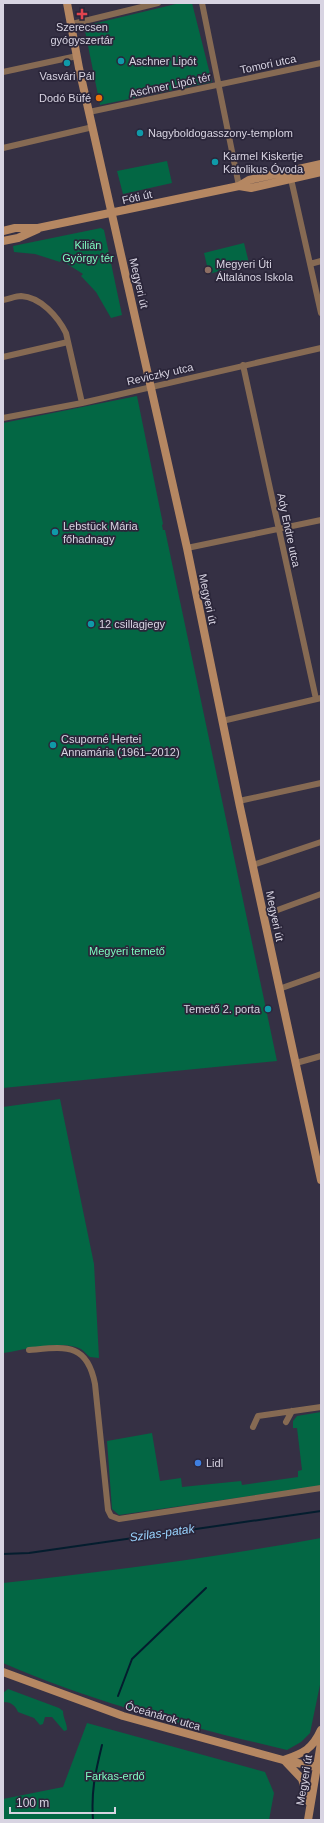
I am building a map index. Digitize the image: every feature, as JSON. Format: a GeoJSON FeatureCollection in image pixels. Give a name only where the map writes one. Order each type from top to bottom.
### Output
{"type":"FeatureCollection","features":[{"type":"Feature","properties":{"kind":"main road","name":"Megyeri út"},"geometry":{"type":"LineString","coordinates":[[67,3],[89,112],[113,214],[186,548],[279,989],[319,1158],[321,1180]]}},
{"type":"Feature","properties":{"kind":"main road","name":"Fóti út"},"geometry":{"type":"LineString","coordinates":[[3,231],[15,228],[38,228],[113,214],[240,186],[249,180],[321,164]]}},
{"type":"Feature","properties":{"kind":"main road","name":"Fóti út"},"geometry":{"type":"LineString","coordinates":[[240,186],[251,188],[321,172]]}},
{"type":"Feature","properties":{"kind":"main road","name":"Fóti út"},"geometry":{"type":"LineString","coordinates":[[3,241],[18,238],[38,228]]}},
{"type":"Feature","properties":{"kind":"main road","name":"Óceánárok utca"},"geometry":{"type":"LineString","coordinates":[[3,1672],[122,1716],[283,1760],[319,1768]]}},
{"type":"Feature","properties":{"kind":"main road"},"geometry":{"type":"LineString","coordinates":[[309,1816],[309,1801],[302,1779],[283,1760],[307,1750],[317,1739],[321,1730]]}},
{"type":"Feature","properties":{"kind":"main road","name":"Megyeri út"},"geometry":{"type":"LineString","coordinates":[[309,1816],[319,1768],[321,1743]]}},
{"type":"Feature","properties":{"kind":"street"},"geometry":{"type":"LineString","coordinates":[[72,24],[158,3]]}},
{"type":"Feature","properties":{"kind":"street","name":"Aschner Lipót tér"},"geometry":{"type":"LineString","coordinates":[[89,112],[219,85],[202,3]]}},
{"type":"Feature","properties":{"kind":"street"},"geometry":{"type":"LineString","coordinates":[[3,72],[77,56]]}},
{"type":"Feature","properties":{"kind":"street","name":"Tomori utca"},"geometry":{"type":"LineString","coordinates":[[219,85],[321,63]]}},
{"type":"Feature","properties":{"kind":"street"},"geometry":{"type":"LineString","coordinates":[[219,85],[240,186]]}},
{"type":"Feature","properties":{"kind":"street"},"geometry":{"type":"LineString","coordinates":[[3,148],[93,128]]}},
{"type":"Feature","properties":{"kind":"street"},"geometry":{"type":"LineString","coordinates":[[291,179],[321,314]]}},
{"type":"Feature","properties":{"kind":"street"},"geometry":{"type":"LineString","coordinates":[[310,264],[321,261]]}},
{"type":"Feature","properties":{"kind":"street"},"geometry":{"type":"LineString","coordinates":[[3,300],[21,296],[38,302],[62,325],[68,342],[82,402]]}},
{"type":"Feature","properties":{"kind":"street"},"geometry":{"type":"LineString","coordinates":[[3,357],[68,342]]}},
{"type":"Feature","properties":{"kind":"street","name":"Reviczky utca"},"geometry":{"type":"LineString","coordinates":[[3,418],[151,387],[321,348]]}},
{"type":"Feature","properties":{"kind":"street","name":"Ady Endre utca"},"geometry":{"type":"LineString","coordinates":[[243,365],[278,529],[319,698]]}},
{"type":"Feature","properties":{"kind":"street"},"geometry":{"type":"LineString","coordinates":[[186,548],[321,520]]}},
{"type":"Feature","properties":{"kind":"street"},"geometry":{"type":"LineString","coordinates":[[222,721],[319,698]]}},
{"type":"Feature","properties":{"kind":"street"},"geometry":{"type":"LineString","coordinates":[[239,801],[321,783]]}},
{"type":"Feature","properties":{"kind":"street"},"geometry":{"type":"LineString","coordinates":[[252,864],[321,842]]}},
{"type":"Feature","properties":{"kind":"street"},"geometry":{"type":"LineString","coordinates":[[264,915],[321,894]]}},
{"type":"Feature","properties":{"kind":"street"},"geometry":{"type":"LineString","coordinates":[[279,989],[321,974]]}},
{"type":"Feature","properties":{"kind":"street"},"geometry":{"type":"LineString","coordinates":[[296,1063],[321,1056]]}},
{"type":"Feature","properties":{"kind":"street"},"geometry":{"type":"LineString","coordinates":[[29,1350],[70,1349],[81,1354],[88,1361],[94,1384],[108,1510],[114,1518],[119,1519],[321,1488]]}},
{"type":"Feature","properties":{"kind":"street"},"geometry":{"type":"LineString","coordinates":[[253,1427],[258,1416],[321,1406]]}},
{"type":"Feature","properties":{"kind":"street"},"geometry":{"type":"LineString","coordinates":[[286,1422],[292,1411]]}},
{"type":"Feature","properties":{"kind":"green space"},"geometry":{"type":"Polygon","coordinates":[[[180,3],[192,3],[212,82],[100,105],[84,26],[180,3]]]}},
{"type":"Feature","properties":{"kind":"green space"},"geometry":{"type":"Polygon","coordinates":[[[167,161],[172,183],[123,194],[117,171],[167,161]]]}},
{"type":"Feature","properties":{"kind":"green space","name":"Kilián György tér"},"geometry":{"type":"Polygon","coordinates":[[[101,228],[104,230],[122,315],[111,318],[96,292],[81,276],[83,274],[61,260],[60,262],[35,254],[14,252],[13,246],[101,228]]]}},
{"type":"Feature","properties":{"kind":"green space"},"geometry":{"type":"Polygon","coordinates":[[[244,243],[249,263],[209,274],[204,253],[244,243]]]}},
{"type":"Feature","properties":{"kind":"green space","name":"Megyeri temető"},"geometry":{"type":"Polygon","coordinates":[[[137,396],[163,530],[165,530],[277,1061],[3,1088],[3,423],[137,396]]]}},
{"type":"Feature","properties":{"kind":"green space"},"geometry":{"type":"Polygon","coordinates":[[[60,1099],[94,1264],[99,1358],[90,1357],[81,1349],[73,1346],[64,1345],[43,1346],[3,1353],[3,1107],[60,1099]]]}},
{"type":"Feature","properties":{"kind":"green space"},"geometry":{"type":"Polygon","coordinates":[[[321,1412],[321,1486],[119,1515],[112,1509],[107,1441],[152,1433],[160,1481],[181,1478],[182,1487],[241,1481],[242,1485],[298,1477],[298,1471],[302,1470],[297,1428],[293,1428],[293,1421],[297,1416],[321,1412]]]}},
{"type":"Feature","properties":{"kind":"green space"},"geometry":{"type":"Polygon","coordinates":[[[321,1538],[321,1680],[310,1733],[301,1742],[287,1750],[179,1723],[107,1702],[3,1663],[3,1583],[163,1563],[321,1538]]]}},
{"type":"Feature","properties":{"kind":"green space"},"geometry":{"type":"Polygon","coordinates":[[[8,1689],[59,1708],[63,1711],[67,1730],[64,1731],[52,1717],[45,1717],[43,1724],[40,1725],[34,1718],[18,1712],[16,1707],[12,1704],[3,1702],[3,1693],[8,1689]]]}},
{"type":"Feature","properties":{"kind":"green space","name":"Farkas-erdő"},"geometry":{"type":"Polygon","coordinates":[[[87,1723],[265,1772],[274,1793],[269,1820],[3,1820],[3,1799],[63,1787],[87,1723]]]}},
{"type":"Feature","properties":{"kind":"waterway","name":"Szilas-patak"},"geometry":{"type":"LineString","coordinates":[[3,1554],[29,1553],[321,1511]]}},
{"type":"Feature","properties":{"kind":"waterway"},"geometry":{"type":"LineString","coordinates":[[118,1696],[132,1659],[206,1588]]}},
{"type":"Feature","properties":{"kind":"waterway"},"geometry":{"type":"LineString","coordinates":[[93,1820],[94,1782],[102,1745]]}},
{"type":"Feature","properties":{"kind":"place","name":"Szerecsen gyógyszertár"},"geometry":{"type":"Point","coordinates":[82,14]}},
{"type":"Feature","properties":{"kind":"place","name":"Aschner Lipót"},"geometry":{"type":"Point","coordinates":[121,61]}},
{"type":"Feature","properties":{"kind":"place","name":"Vasvári Pál"},"geometry":{"type":"Point","coordinates":[67,63]}},
{"type":"Feature","properties":{"kind":"place","name":"Dodó Büfé"},"geometry":{"type":"Point","coordinates":[99,98]}},
{"type":"Feature","properties":{"kind":"place","name":"Nagyboldogasszony-templom"},"geometry":{"type":"Point","coordinates":[140,133]}},
{"type":"Feature","properties":{"kind":"place","name":"Karmel Kiskertje Katolikus Óvoda"},"geometry":{"type":"Point","coordinates":[215,162]}},
{"type":"Feature","properties":{"kind":"place","name":"Megyeri Úti Általános Iskola"},"geometry":{"type":"Point","coordinates":[208,270]}},
{"type":"Feature","properties":{"kind":"place","name":"Lebstück Mária főhadnagy"},"geometry":{"type":"Point","coordinates":[55,532]}},
{"type":"Feature","properties":{"kind":"place","name":"12 csillagjegy"},"geometry":{"type":"Point","coordinates":[91,624]}},
{"type":"Feature","properties":{"kind":"place","name":"Csuporné Hertei Annamária (1961–2012)"},"geometry":{"type":"Point","coordinates":[53,745]}},
{"type":"Feature","properties":{"kind":"place","name":"Temető 2. porta"},"geometry":{"type":"Point","coordinates":[268,1009]}},
{"type":"Feature","properties":{"kind":"place","name":"Lidl"},"geometry":{"type":"Point","coordinates":[198,1463]}}]}
